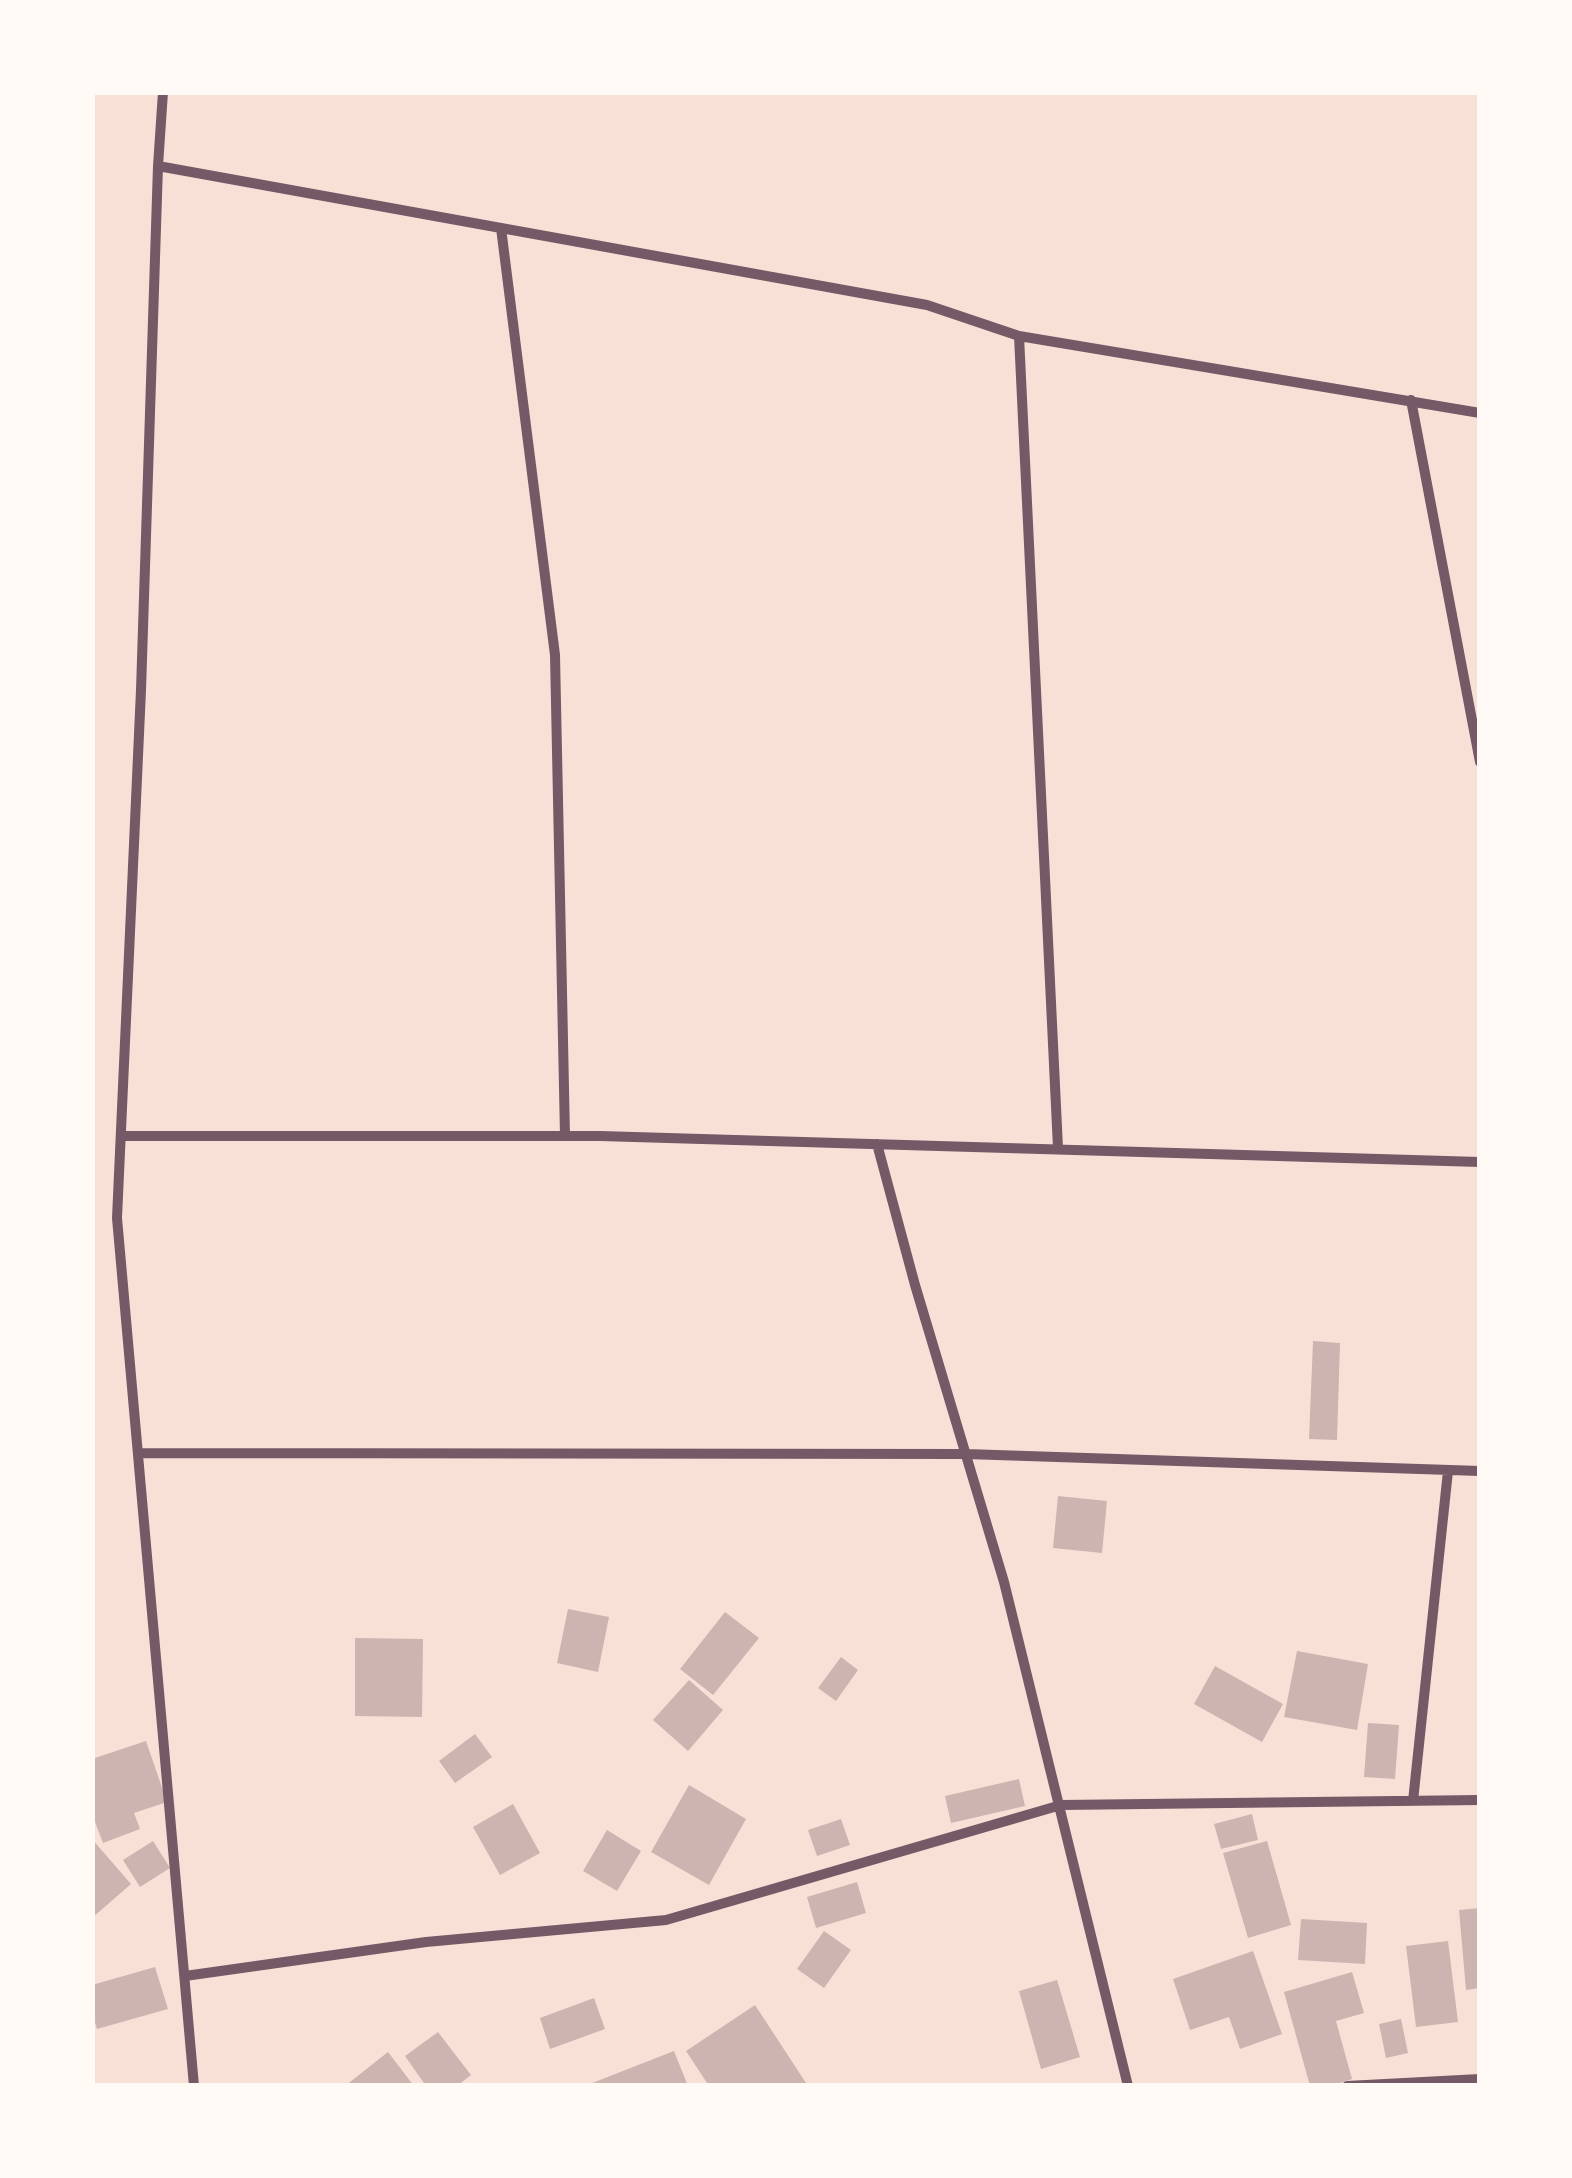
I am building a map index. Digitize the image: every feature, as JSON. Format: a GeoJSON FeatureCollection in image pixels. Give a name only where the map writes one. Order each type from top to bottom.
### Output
{"type":"FeatureCollection","features":[{"type":"Feature","properties":{"kind":"street"},"geometry":{"type":"LineString","coordinates":[[163,92],[142,690],[117,1218],[194,2086]]}},
{"type":"Feature","properties":{"kind":"street"},"geometry":{"type":"LineString","coordinates":[[158,166],[926,305],[1019,336],[1480,414]]}},
{"type":"Feature","properties":{"kind":"street"},"geometry":{"type":"LineString","coordinates":[[501,228],[555,655],[565,1136]]}},
{"type":"Feature","properties":{"kind":"street"},"geometry":{"type":"LineString","coordinates":[[1019,336],[1058,1148]]}},
{"type":"Feature","properties":{"kind":"street"},"geometry":{"type":"LineString","coordinates":[[1410,400],[1480,762]]}},
{"type":"Feature","properties":{"kind":"street"},"geometry":{"type":"LineString","coordinates":[[121,1136],[565,1136],[1480,1162]]}},
{"type":"Feature","properties":{"kind":"street"},"geometry":{"type":"LineString","coordinates":[[877,1144],[1004,1582],[1128,2086]]}},
{"type":"Feature","properties":{"kind":"street"},"geometry":{"type":"LineString","coordinates":[[140,1453],[966,1454],[1480,1471]]}},
{"type":"Feature","properties":{"kind":"street"},"geometry":{"type":"LineString","coordinates":[[1413,1801],[1448,1471]]}},
{"type":"Feature","properties":{"kind":"street"},"geometry":{"type":"LineString","coordinates":[[185,1976],[426,1942],[666,1920],[1061,1805],[1480,1800]]}},
{"type":"Feature","properties":{"kind":"street"},"geometry":{"type":"LineString","coordinates":[[1347,2086],[1480,2079]]}},
{"type":"Feature","properties":{"kind":"building"},"geometry":{"type":"Polygon","coordinates":[[[1313,1341],[1340,1343],[1337,1440],[1309,1439],[1313,1341]]]}},
{"type":"Feature","properties":{"kind":"building"},"geometry":{"type":"Polygon","coordinates":[[[1058,1496],[1107,1501],[1102,1553],[1053,1548],[1058,1496]]]}},
{"type":"Feature","properties":{"kind":"building"},"geometry":{"type":"Polygon","coordinates":[[[568,1609],[609,1617],[598,1672],[557,1663],[568,1609]]]}},
{"type":"Feature","properties":{"kind":"building"},"geometry":{"type":"Polygon","coordinates":[[[725,1612],[759,1638],[713,1695],[680,1669],[725,1612]]]}},
{"type":"Feature","properties":{"kind":"building"},"geometry":{"type":"Polygon","coordinates":[[[355,1638],[423,1639],[422,1717],[355,1716],[355,1638]]]}},
{"type":"Feature","properties":{"kind":"building"},"geometry":{"type":"Polygon","coordinates":[[[1297,1651],[1368,1664],[1357,1730],[1284,1717],[1297,1651]]]}},
{"type":"Feature","properties":{"kind":"building"},"geometry":{"type":"Polygon","coordinates":[[[841,1657],[858,1670],[836,1701],[818,1688],[841,1657]]]}},
{"type":"Feature","properties":{"kind":"building"},"geometry":{"type":"Polygon","coordinates":[[[1215,1666],[1283,1704],[1262,1742],[1194,1704],[1215,1666]]]}},
{"type":"Feature","properties":{"kind":"building"},"geometry":{"type":"Polygon","coordinates":[[[689,1680],[723,1710],[688,1751],[653,1720],[689,1680]]]}},
{"type":"Feature","properties":{"kind":"building"},"geometry":{"type":"Polygon","coordinates":[[[1368,1723],[1399,1725],[1395,1779],[1364,1777],[1368,1723]]]}},
{"type":"Feature","properties":{"kind":"building"},"geometry":{"type":"Polygon","coordinates":[[[475,1734],[492,1757],[455,1783],[439,1761],[475,1734]]]}},
{"type":"Feature","properties":{"kind":"building"},"geometry":{"type":"Polygon","coordinates":[[[146,1741],[167,1802],[134,1813],[140,1829],[103,1843],[92,1814],[92,1759],[146,1741]]]}},
{"type":"Feature","properties":{"kind":"building"},"geometry":{"type":"Polygon","coordinates":[[[1019,1779],[1025,1806],[951,1823],[945,1796],[1019,1779]]]}},
{"type":"Feature","properties":{"kind":"building"},"geometry":{"type":"Polygon","coordinates":[[[689,1785],[746,1819],[709,1885],[651,1852],[689,1785]]]}},
{"type":"Feature","properties":{"kind":"building"},"geometry":{"type":"Polygon","coordinates":[[[513,1804],[540,1853],[500,1875],[473,1827],[513,1804]]]}},
{"type":"Feature","properties":{"kind":"building"},"geometry":{"type":"Polygon","coordinates":[[[1252,1814],[1258,1840],[1221,1849],[1214,1824],[1252,1814]]]}},
{"type":"Feature","properties":{"kind":"building"},"geometry":{"type":"Polygon","coordinates":[[[841,1819],[850,1845],[817,1856],[808,1830],[841,1819]]]}},
{"type":"Feature","properties":{"kind":"building"},"geometry":{"type":"Polygon","coordinates":[[[607,1830],[641,1851],[617,1891],[583,1871],[607,1830]]]}},
{"type":"Feature","properties":{"kind":"building"},"geometry":{"type":"Polygon","coordinates":[[[92,1839],[131,1884],[92,1918],[92,1839]]]}},
{"type":"Feature","properties":{"kind":"building"},"geometry":{"type":"Polygon","coordinates":[[[153,1841],[170,1868],[140,1887],[123,1860],[153,1841]]]}},
{"type":"Feature","properties":{"kind":"building"},"geometry":{"type":"Polygon","coordinates":[[[1267,1841],[1291,1925],[1248,1938],[1223,1853],[1267,1841]]]}},
{"type":"Feature","properties":{"kind":"building"},"geometry":{"type":"Polygon","coordinates":[[[857,1882],[866,1913],[816,1928],[807,1897],[857,1882]]]}},
{"type":"Feature","properties":{"kind":"building"},"geometry":{"type":"Polygon","coordinates":[[[1480,1908],[1480,1988],[1466,1990],[1459,1910],[1480,1908]]]}},
{"type":"Feature","properties":{"kind":"building"},"geometry":{"type":"Polygon","coordinates":[[[1301,1919],[1367,1923],[1365,1964],[1298,1960],[1301,1919]]]}},
{"type":"Feature","properties":{"kind":"building"},"geometry":{"type":"Polygon","coordinates":[[[824,1931],[851,1950],[824,1988],[797,1969],[824,1931]]]}},
{"type":"Feature","properties":{"kind":"building"},"geometry":{"type":"Polygon","coordinates":[[[1448,1941],[1458,2022],[1416,2027],[1406,1946],[1448,1941]]]}},
{"type":"Feature","properties":{"kind":"building"},"geometry":{"type":"Polygon","coordinates":[[[1253,1951],[1282,2034],[1240,2049],[1229,2017],[1190,2030],[1173,1979],[1253,1951]]]}},
{"type":"Feature","properties":{"kind":"building"},"geometry":{"type":"Polygon","coordinates":[[[155,1967],[168,2009],[97,2029],[92,2013],[92,1985],[155,1967]]]}},
{"type":"Feature","properties":{"kind":"building"},"geometry":{"type":"Polygon","coordinates":[[[1352,1972],[1364,2013],[1336,2021],[1352,2079],[1330,2086],[1310,2086],[1284,1992],[1352,1972]]]}},
{"type":"Feature","properties":{"kind":"building"},"geometry":{"type":"Polygon","coordinates":[[[1057,1980],[1080,2057],[1041,2069],[1019,1991],[1057,1980]]]}},
{"type":"Feature","properties":{"kind":"building"},"geometry":{"type":"Polygon","coordinates":[[[594,1998],[605,2029],[550,2049],[540,2018],[594,1998]]]}},
{"type":"Feature","properties":{"kind":"building"},"geometry":{"type":"Polygon","coordinates":[[[755,2005],[808,2086],[709,2086],[686,2051],[755,2005]]]}},
{"type":"Feature","properties":{"kind":"building"},"geometry":{"type":"Polygon","coordinates":[[[1401,2019],[1408,2053],[1386,2058],[1379,2024],[1401,2019]]]}},
{"type":"Feature","properties":{"kind":"building"},"geometry":{"type":"Polygon","coordinates":[[[438,2032],[471,2075],[457,2086],[426,2086],[405,2056],[438,2032]]]}},
{"type":"Feature","properties":{"kind":"building"},"geometry":{"type":"Polygon","coordinates":[[[674,2051],[688,2086],[587,2086],[587,2085],[674,2051]]]}},
{"type":"Feature","properties":{"kind":"building"},"geometry":{"type":"Polygon","coordinates":[[[388,2052],[414,2086],[345,2086],[388,2052]]]}}]}
